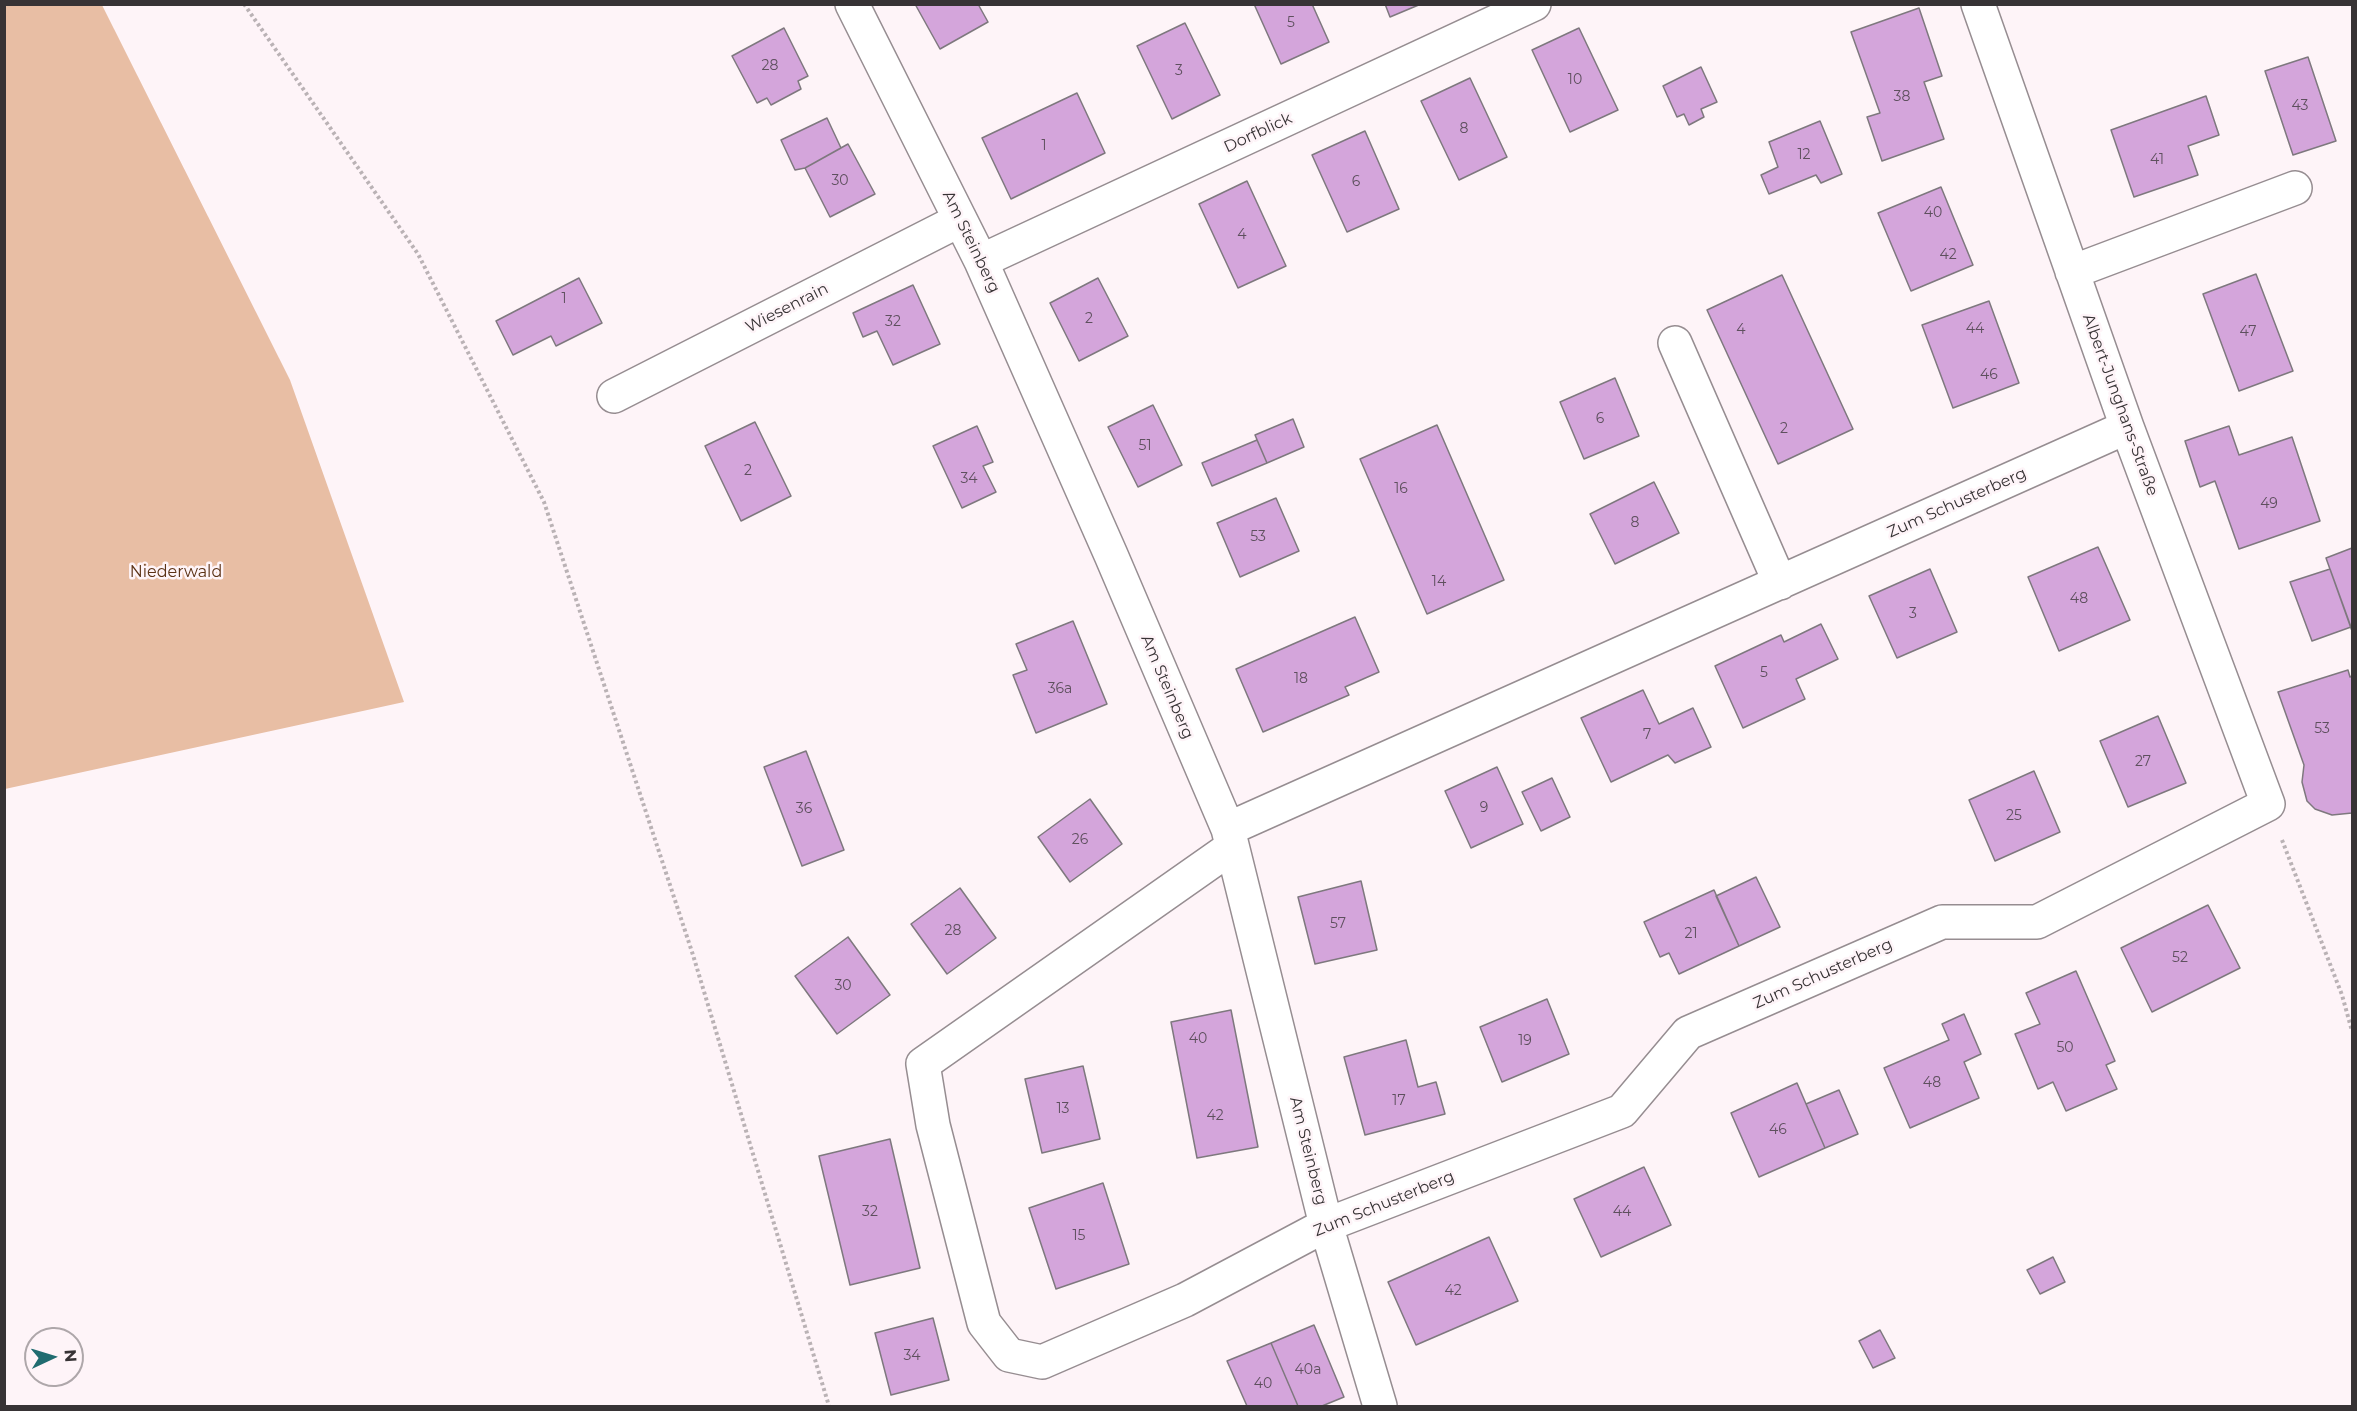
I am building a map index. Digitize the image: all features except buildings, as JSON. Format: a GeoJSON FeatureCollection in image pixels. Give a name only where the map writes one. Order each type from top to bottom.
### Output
{"type":"FeatureCollection","features":[{"type":"Feature","properties":{"kind":"street","name":"Am Steinberg"},"geometry":{"type":"LineString","coordinates":[[852,4],[981,261],[1111,555],[1230,838],[1326,1225],[1380,1407]]}},
{"type":"Feature","properties":{"kind":"street","name":"Dorfblick"},"geometry":{"type":"LineString","coordinates":[[981,261],[1534,4]]}},
{"type":"Feature","properties":{"kind":"street","name":"Albert-Junghans-Straße"},"geometry":{"type":"LineString","coordinates":[[1978,4],[2127,427],[2268,804]]}},
{"type":"Feature","properties":{"kind":"street"},"geometry":{"type":"LineString","coordinates":[[2072,272],[2295,188]]}},
{"type":"Feature","properties":{"kind":"street","name":"Wiesenrain"},"geometry":{"type":"LineString","coordinates":[[614,396],[960,220]]}},
{"type":"Feature","properties":{"kind":"street"},"geometry":{"type":"LineString","coordinates":[[1675,343],[1780,582]]}},
{"type":"Feature","properties":{"kind":"street","name":"Zum Schusterberg"},"geometry":{"type":"LineString","coordinates":[[2127,427],[1780,582],[1230,838],[923,1064],[933,1125],[984,1323],[1009,1355],[1042,1362],[1185,1300],[1326,1225],[1622,1111],[1688,1033],[1942,922],[2037,922],[2268,804]]}},
{"type":"Feature","properties":{"kind":"path"},"geometry":{"type":"LineString","coordinates":[[244,4],[418,254],[544,502],[693,955],[829,1407]]}},
{"type":"Feature","properties":{"kind":"path"},"geometry":{"type":"LineString","coordinates":[[2268,804],[2342,995],[2352,1031]]}},
{"type":"Feature","properties":{"kind":"green space","name":"Niederwald"},"geometry":{"type":"Polygon","coordinates":[[[4,5],[102,5],[290,380],[404,702],[5,789],[4,5]]]}}]}
